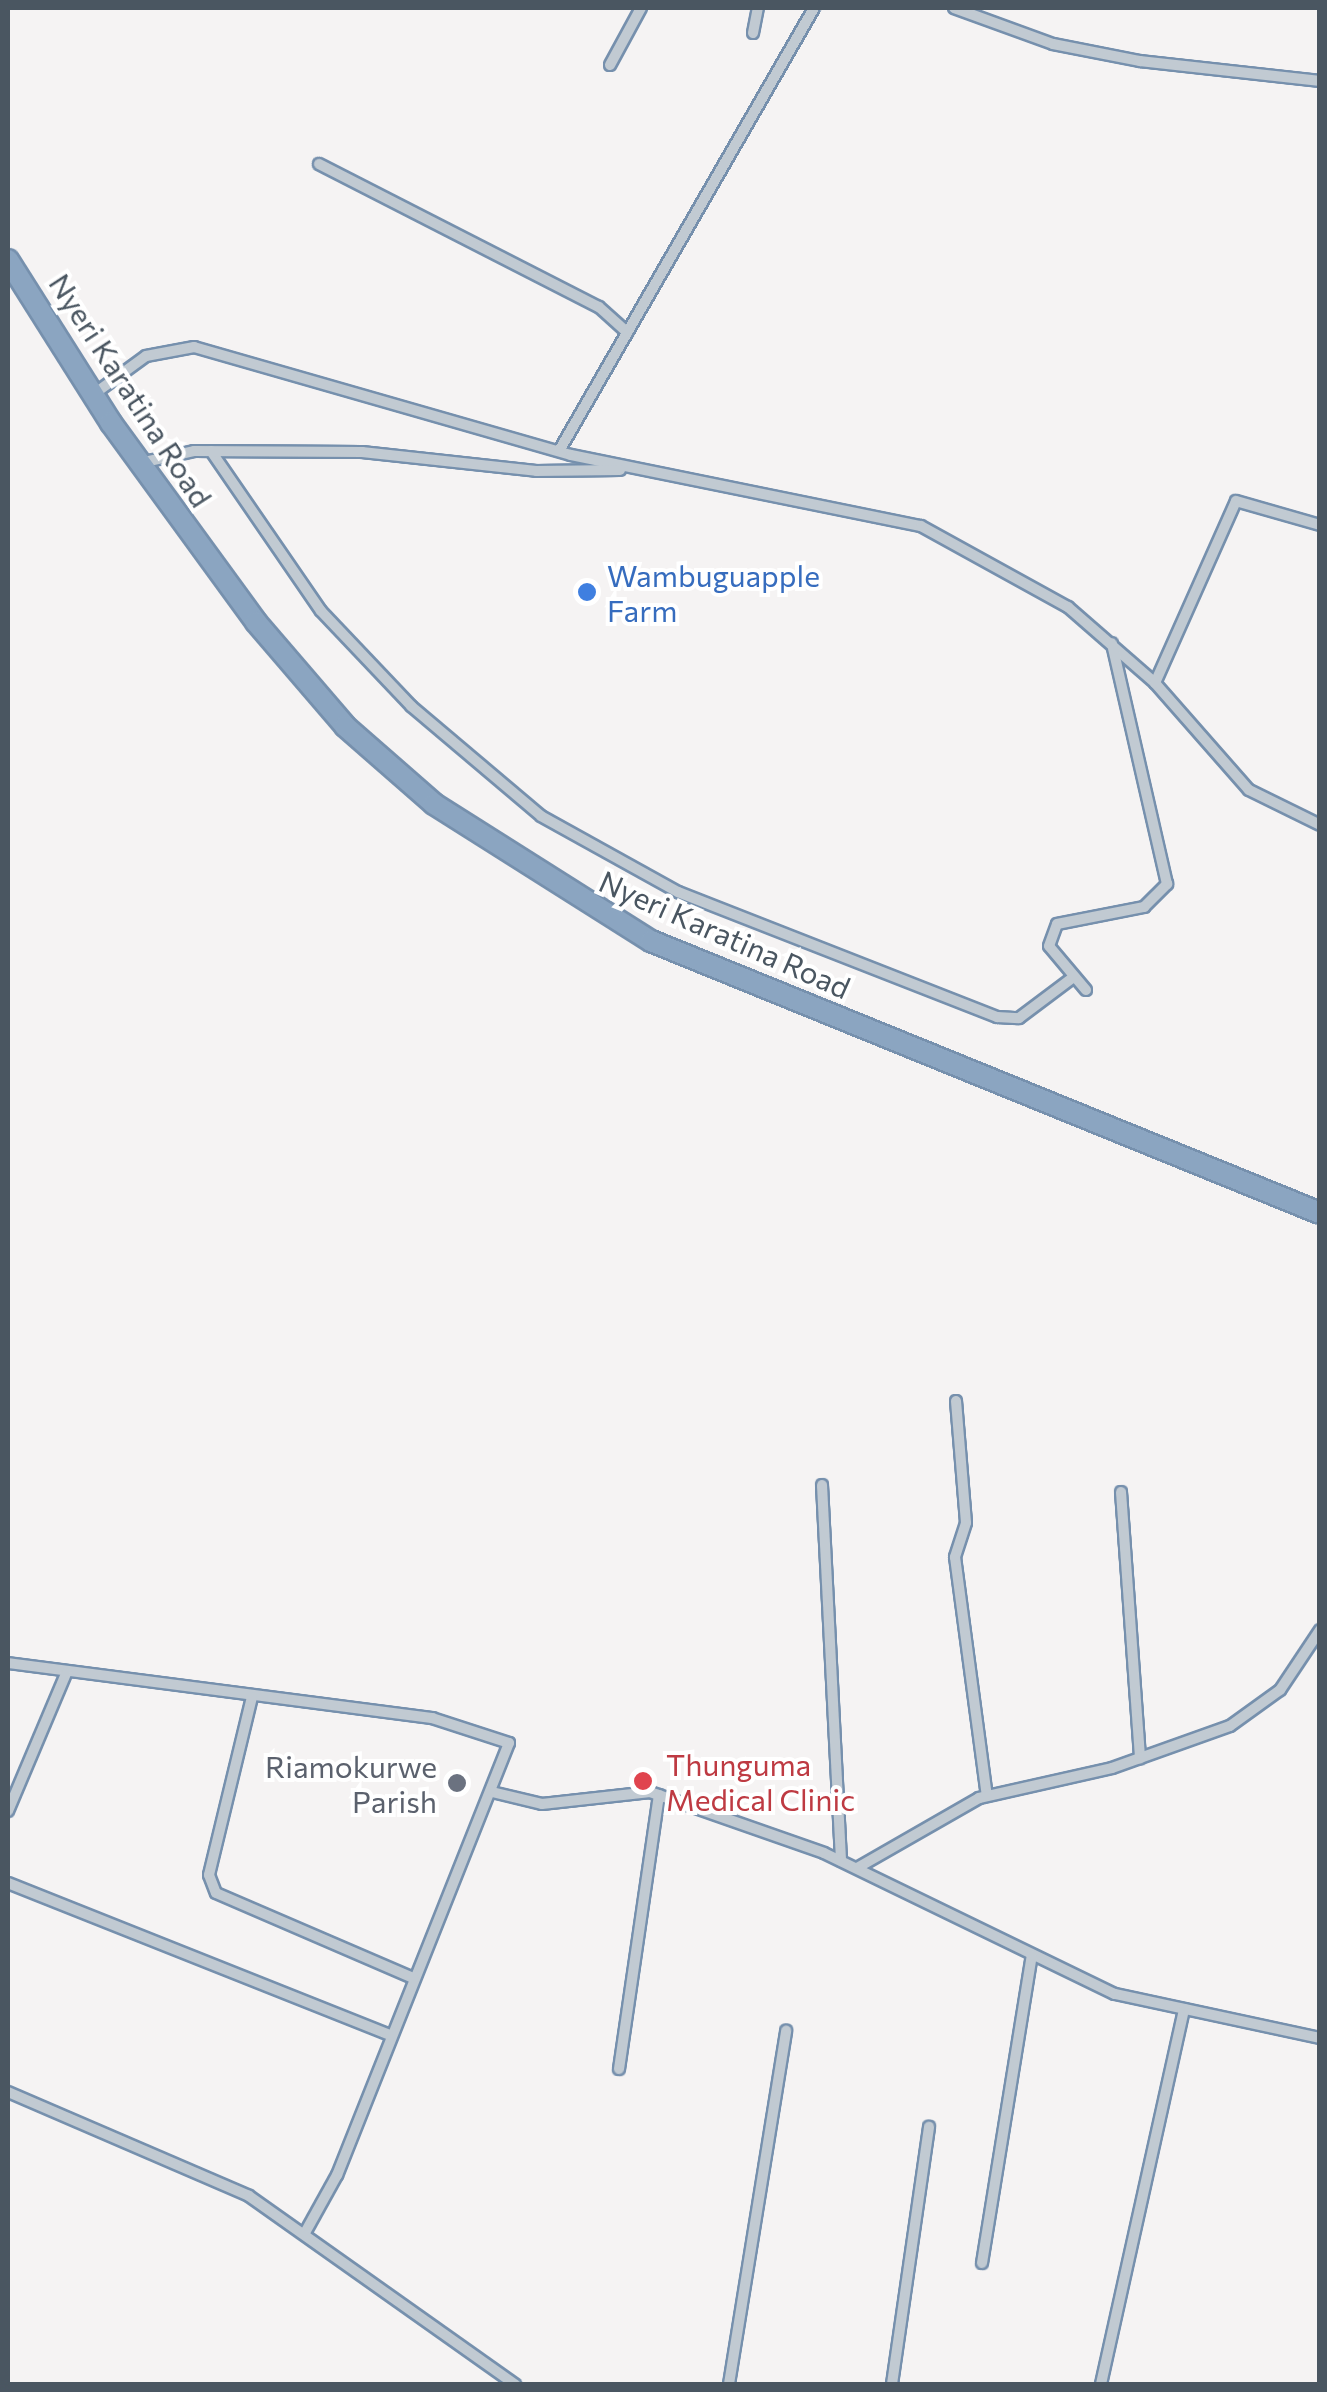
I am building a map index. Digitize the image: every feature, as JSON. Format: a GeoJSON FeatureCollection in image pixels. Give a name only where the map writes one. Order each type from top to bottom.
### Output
{"type":"FeatureCollection","features":[{"type":"Feature","properties":{"kind":"highway","name":"Nyeri Karatina Road"},"geometry":{"type":"LineString","coordinates":[[8,260],[139,464],[345,726],[434,804],[578,902],[777,996],[1320,1213]]}},
{"type":"Feature","properties":{"kind":"street"},"geometry":{"type":"LineString","coordinates":[[610,65],[641,8]]}},
{"type":"Feature","properties":{"kind":"street"},"geometry":{"type":"LineString","coordinates":[[754,33],[758,8]]}},
{"type":"Feature","properties":{"kind":"street"},"geometry":{"type":"LineString","coordinates":[[559,452],[814,8]]}},
{"type":"Feature","properties":{"kind":"street"},"geometry":{"type":"LineString","coordinates":[[954,8],[1052,44],[1320,81]]}},
{"type":"Feature","properties":{"kind":"street"},"geometry":{"type":"LineString","coordinates":[[319,164],[598,308],[627,332]]}},
{"type":"Feature","properties":{"kind":"street"},"geometry":{"type":"LineString","coordinates":[[94,394],[146,356],[194,347],[559,452],[921,526],[988,556],[1112,642],[1155,682],[1249,790],[1320,825]]}},
{"type":"Feature","properties":{"kind":"street"},"geometry":{"type":"LineString","coordinates":[[139,464],[211,451],[641,470]]}},
{"type":"Feature","properties":{"kind":"street"},"geometry":{"type":"LineString","coordinates":[[211,451],[320,611],[411,706],[541,816],[678,892],[997,1017],[1019,1018],[1071,980]]}},
{"type":"Feature","properties":{"kind":"street"},"geometry":{"type":"LineString","coordinates":[[1155,682],[1236,501],[1320,525]]}},
{"type":"Feature","properties":{"kind":"street"},"geometry":{"type":"LineString","coordinates":[[1086,990],[1071,980],[1049,946],[1057,924],[1144,908],[1167,884],[1112,642]]}},
{"type":"Feature","properties":{"kind":"street"},"geometry":{"type":"LineString","coordinates":[[956,1401],[966,1523],[955,1558],[986,1796]]}},
{"type":"Feature","properties":{"kind":"street"},"geometry":{"type":"LineString","coordinates":[[822,1485],[841,1861]]}},
{"type":"Feature","properties":{"kind":"street"},"geometry":{"type":"LineString","coordinates":[[1121,1492],[1140,1758]]}},
{"type":"Feature","properties":{"kind":"street"},"geometry":{"type":"LineString","coordinates":[[856,1868],[986,1796],[1140,1758],[1252,1712],[1280,1690],[1320,1630]]}},
{"type":"Feature","properties":{"kind":"street"},"geometry":{"type":"LineString","coordinates":[[8,1663],[481,1729],[511,1752],[306,2231]]}},
{"type":"Feature","properties":{"kind":"street"},"geometry":{"type":"LineString","coordinates":[[8,1811],[66,1674]]}},
{"type":"Feature","properties":{"kind":"street"},"geometry":{"type":"LineString","coordinates":[[252,1697],[208,1875],[216,1893],[413,1978]]}},
{"type":"Feature","properties":{"kind":"street"},"geometry":{"type":"LineString","coordinates":[[492,1792],[542,1804],[660,1795],[841,1861],[1115,1994],[1320,2038]]}},
{"type":"Feature","properties":{"kind":"street"},"geometry":{"type":"LineString","coordinates":[[619,2070],[660,1795]]}},
{"type":"Feature","properties":{"kind":"street"},"geometry":{"type":"LineString","coordinates":[[8,1883],[389,2035]]}},
{"type":"Feature","properties":{"kind":"street"},"geometry":{"type":"LineString","coordinates":[[982,2263],[1032,1955]]}},
{"type":"Feature","properties":{"kind":"street"},"geometry":{"type":"LineString","coordinates":[[1101,2384],[1184,2009]]}},
{"type":"Feature","properties":{"kind":"street"},"geometry":{"type":"LineString","coordinates":[[729,2384],[786,2031]]}},
{"type":"Feature","properties":{"kind":"street"},"geometry":{"type":"LineString","coordinates":[[8,2092],[249,2196],[306,2231],[515,2384]]}},
{"type":"Feature","properties":{"kind":"street"},"geometry":{"type":"LineString","coordinates":[[892,2384],[928,2128]]}},
{"type":"Feature","properties":{"kind":"place","name":"Wambuguapple Farm"},"geometry":{"type":"Point","coordinates":[587,592]}},
{"type":"Feature","properties":{"kind":"place","name":"Thunguma Medical Clinic"},"geometry":{"type":"Point","coordinates":[643,1781]}},
{"type":"Feature","properties":{"kind":"place","name":"Riamokurwe Parish"},"geometry":{"type":"Point","coordinates":[457,1783]}}]}
